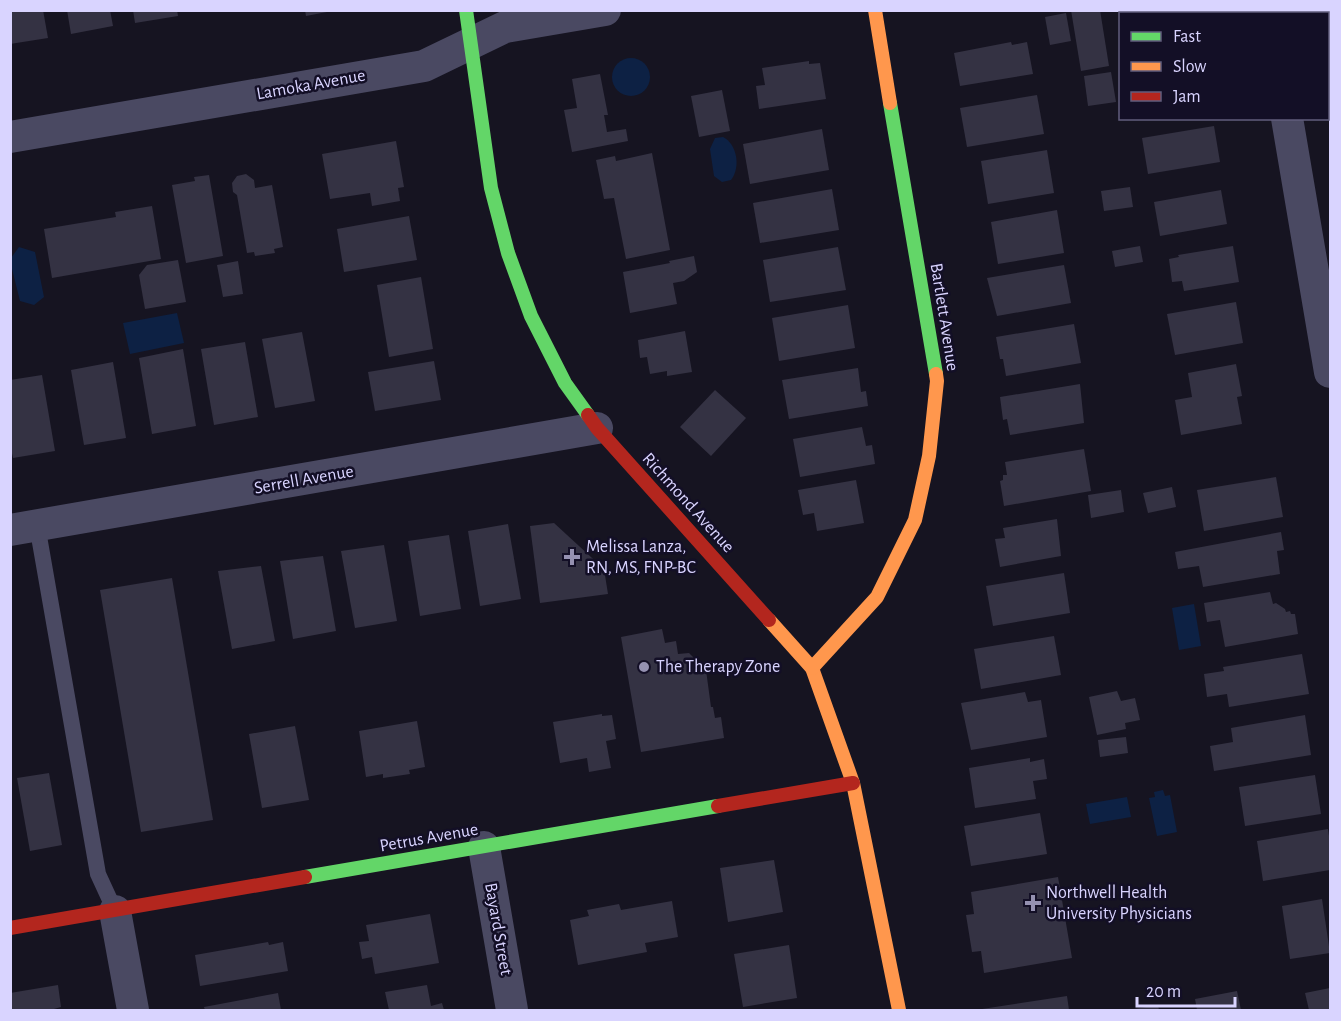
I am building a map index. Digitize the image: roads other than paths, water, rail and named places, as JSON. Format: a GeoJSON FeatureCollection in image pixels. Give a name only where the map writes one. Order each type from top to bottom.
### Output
{"type":"FeatureCollection","features":[{"type":"Feature","properties":{"kind":"street","name":"Richmond Avenue"},"geometry":{"type":"LineString","coordinates":[[466,10],[490,188],[508,253],[531,316],[565,383],[597,428],[812,668],[853,783],[899,1011]]}},
{"type":"Feature","properties":{"kind":"street","name":"Lamoka Avenue"},"geometry":{"type":"LineString","coordinates":[[10,136],[424,66],[505,27],[604,10]]}},
{"type":"Feature","properties":{"kind":"street","name":"Bartlett Avenue"},"geometry":{"type":"LineString","coordinates":[[812,668],[877,597],[915,520],[929,456],[937,381],[875,10]]}},
{"type":"Feature","properties":{"kind":"street"},"geometry":{"type":"LineString","coordinates":[[1287,120],[1330,372]]}},
{"type":"Feature","properties":{"kind":"street","name":"Serrell Avenue"},"geometry":{"type":"LineString","coordinates":[[24,528],[597,428]]}},
{"type":"Feature","properties":{"kind":"street","name":"Petrus Avenue"},"geometry":{"type":"LineString","coordinates":[[10,928],[853,783]]}},
{"type":"Feature","properties":{"kind":"street","name":"Bayard Street"},"geometry":{"type":"LineString","coordinates":[[484,847],[512,1011]]}},
{"type":"Feature","properties":{"kind":"street"},"geometry":{"type":"LineString","coordinates":[[116,911],[133,1011]]}},
{"type":"Feature","properties":{"kind":"lane"},"geometry":{"type":"LineString","coordinates":[[24,528],[98,874],[116,911]]}},
{"type":"Feature","properties":{"kind":"water"},"geometry":{"type":"Polygon","coordinates":[[[631,58],[644,64],[650,77],[644,90],[631,96],[618,90],[612,77],[618,64],[631,58]]]}},
{"type":"Feature","properties":{"kind":"water"},"geometry":{"type":"Polygon","coordinates":[[[723,137],[732,145],[737,163],[731,180],[722,182],[714,176],[710,149],[715,138],[723,137]]]}},
{"type":"Feature","properties":{"kind":"water"},"geometry":{"type":"Polygon","coordinates":[[[19,247],[35,252],[44,297],[34,305],[20,301],[10,261],[19,247]]]}},
{"type":"Feature","properties":{"kind":"water"},"geometry":{"type":"Polygon","coordinates":[[[177,313],[184,343],[130,354],[123,323],[177,313]]]}},
{"type":"Feature","properties":{"kind":"water"},"geometry":{"type":"Polygon","coordinates":[[[1194,604],[1201,646],[1179,650],[1172,608],[1194,604]]]}},
{"type":"Feature","properties":{"kind":"water"},"geometry":{"type":"Polygon","coordinates":[[[1163,790],[1165,796],[1170,795],[1177,832],[1157,836],[1149,798],[1155,797],[1154,792],[1163,790]]]}},
{"type":"Feature","properties":{"kind":"water"},"geometry":{"type":"Polygon","coordinates":[[[1127,797],[1131,817],[1090,824],[1086,804],[1127,797]]]}},
{"type":"Feature","properties":{"kind":"place","name":"Melissa Lanza, RN, MS, FNP-BC"},"geometry":{"type":"Point","coordinates":[572,557]}},
{"type":"Feature","properties":{"kind":"place","name":"The Therapy Zone"},"geometry":{"type":"Point","coordinates":[644,667]}},
{"type":"Feature","properties":{"kind":"place","name":"Northwell Health University Physicians"},"geometry":{"type":"Point","coordinates":[1033,903]}}]}
